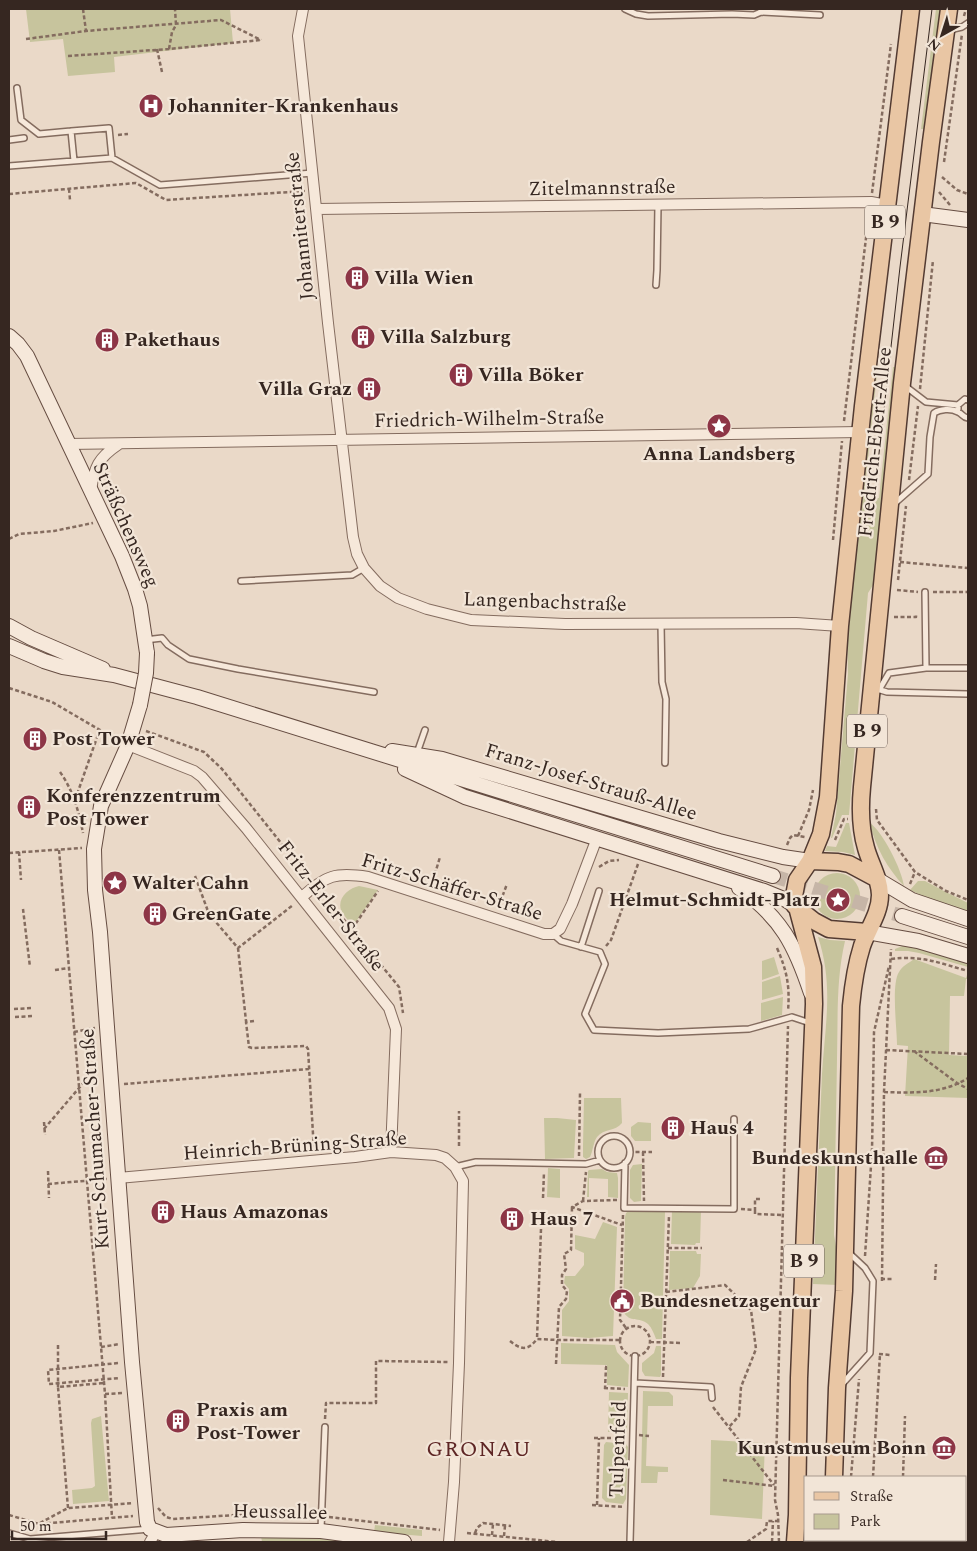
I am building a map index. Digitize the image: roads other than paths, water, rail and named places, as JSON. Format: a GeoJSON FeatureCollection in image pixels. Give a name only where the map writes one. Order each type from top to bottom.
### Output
{"type":"FeatureCollection","features":[{"type":"Feature","properties":{"kind":"main road","name":"Friedrich-Ebert-Allee"},"geometry":{"type":"LineString","coordinates":[[810,861],[821,834],[828,797],[840,626],[860,432],[912,9]]}},
{"type":"Feature","properties":{"kind":"main road","name":"Friedrich-Ebert-Allee"},"geometry":{"type":"LineString","coordinates":[[877,879],[866,849],[860,820],[862,787],[875,688],[889,508],[902,383],[949,9]]}},
{"type":"Feature","properties":{"kind":"main road"},"geometry":{"type":"LineString","coordinates":[[810,861],[849,864],[877,879]]}},
{"type":"Feature","properties":{"kind":"main road","name":"B 9"},"geometry":{"type":"LineString","coordinates":[[795,1542],[799,1378],[814,1004],[813,967],[795,906],[794,896],[797,880],[810,861]]}},
{"type":"Feature","properties":{"kind":"main road","name":"B 9"},"geometry":{"type":"LineString","coordinates":[[834,1476],[837,1388],[844,1292],[851,1006],[858,958],[879,906],[880,892],[877,879]]}},
{"type":"Feature","properties":{"kind":"main road"},"geometry":{"type":"LineString","coordinates":[[795,906],[814,921],[829,929],[867,932]]}},
{"type":"Feature","properties":{"kind":"street","name":"Johanniterstraße"},"geometry":{"type":"LineString","coordinates":[[302,9],[298,36],[342,440]]}},
{"type":"Feature","properties":{"kind":"street","name":"Zitelmannstraße"},"geometry":{"type":"LineString","coordinates":[[317,210],[870,202],[887,204]]}},
{"type":"Feature","properties":{"kind":"street"},"geometry":{"type":"LineString","coordinates":[[922,214],[968,220]]}},
{"type":"Feature","properties":{"kind":"street","name":"Sträßchensweg"},"geometry":{"type":"LineString","coordinates":[[9,336],[27,356],[122,556],[140,606],[146,647],[146,673],[140,705],[128,745]]}},
{"type":"Feature","properties":{"kind":"street","name":"Friedrich-Wilhelm-Straße"},"geometry":{"type":"LineString","coordinates":[[68,444],[860,432]]}},
{"type":"Feature","properties":{"kind":"street","name":"Langenbachstraße"},"geometry":{"type":"LineString","coordinates":[[342,440],[353,537],[357,554],[364,568],[380,586],[398,598],[427,609],[470,620],[566,624],[796,623],[840,626]]}},
{"type":"Feature","properties":{"kind":"street"},"geometry":{"type":"LineString","coordinates":[[91,493],[93,474],[98,461],[107,451],[119,443]]}},
{"type":"Feature","properties":{"kind":"street","name":"Franz-Josef-Strauß-Allee"},"geometry":{"type":"LineString","coordinates":[[9,626],[31,638],[114,675]]}},
{"type":"Feature","properties":{"kind":"street","name":"Franz-Josef-Strauß-Allee"},"geometry":{"type":"LineString","coordinates":[[9,646],[62,667],[114,675],[196,697],[773,876]]}},
{"type":"Feature","properties":{"kind":"street","name":"Fritz-Erler-Straße"},"geometry":{"type":"LineString","coordinates":[[128,745],[194,771],[202,777],[302,897],[389,1008],[396,1029],[391,1152]]}},
{"type":"Feature","properties":{"kind":"street","name":"Kurt-Schumacher-Straße"},"geometry":{"type":"LineString","coordinates":[[128,745],[101,806],[94,849],[94,890],[105,982],[132,1362],[146,1515],[152,1534]]}},
{"type":"Feature","properties":{"kind":"street","name":"Franz-Josef-Strauß-Allee"},"geometry":{"type":"LineString","coordinates":[[359,747],[442,759],[719,841],[783,857],[810,861]]}},
{"type":"Feature","properties":{"kind":"street","name":"Franz-Josef-Strauß-Allee"},"geometry":{"type":"LineString","coordinates":[[359,747],[465,797],[773,894],[795,906]]}},
{"type":"Feature","properties":{"kind":"street","name":"Fritz-Schäffer-Straße"},"geometry":{"type":"LineString","coordinates":[[302,897],[315,885],[336,875],[351,874],[368,877],[544,934],[553,934],[560,929],[572,904],[597,838]]}},
{"type":"Feature","properties":{"kind":"street"},"geometry":{"type":"LineString","coordinates":[[877,879],[912,900],[968,919]]}},
{"type":"Feature","properties":{"kind":"street"},"geometry":{"type":"LineString","coordinates":[[728,880],[760,903],[788,936],[814,1004]]}},
{"type":"Feature","properties":{"kind":"street"},"geometry":{"type":"LineString","coordinates":[[902,916],[968,937]]}},
{"type":"Feature","properties":{"kind":"street"},"geometry":{"type":"LineString","coordinates":[[867,932],[918,941],[968,956]]}},
{"type":"Feature","properties":{"kind":"street","name":"Heinrich-Brüning-Straße"},"geometry":{"type":"LineString","coordinates":[[118,1178],[391,1152],[436,1155],[445,1158],[455,1167]]}},
{"type":"Feature","properties":{"kind":"street"},"geometry":{"type":"LineString","coordinates":[[449,1542],[454,1482],[459,1363],[463,1181],[455,1167]]}},
{"type":"Feature","properties":{"kind":"street","name":"Heussallee"},"geometry":{"type":"LineString","coordinates":[[152,1534],[166,1535],[243,1530],[321,1531],[404,1542]]}},
{"type":"Feature","properties":{"kind":"lane"},"geometry":{"type":"LineString","coordinates":[[625,9],[636,14],[648,16],[754,15],[761,10],[820,16]]}},
{"type":"Feature","properties":{"kind":"lane"},"geometry":{"type":"LineString","coordinates":[[946,31],[962,27],[968,23]]}},
{"type":"Feature","properties":{"kind":"lane"},"geometry":{"type":"LineString","coordinates":[[17,88],[21,120],[39,134],[108,128],[112,158]]}},
{"type":"Feature","properties":{"kind":"lane"},"geometry":{"type":"LineString","coordinates":[[71,131],[74,161]]}},
{"type":"Feature","properties":{"kind":"lane"},"geometry":{"type":"LineString","coordinates":[[9,140],[24,138]]}},
{"type":"Feature","properties":{"kind":"lane"},"geometry":{"type":"LineString","coordinates":[[9,166],[112,158],[160,185],[312,173]]}},
{"type":"Feature","properties":{"kind":"lane"},"geometry":{"type":"LineString","coordinates":[[656,285],[658,205]]}},
{"type":"Feature","properties":{"kind":"lane"},"geometry":{"type":"LineString","coordinates":[[902,383],[926,402],[958,408],[964,417],[968,418]]}},
{"type":"Feature","properties":{"kind":"lane"},"geometry":{"type":"LineString","coordinates":[[889,508],[928,474],[930,437],[934,413],[939,409],[958,408],[965,399],[968,400]]}},
{"type":"Feature","properties":{"kind":"lane"},"geometry":{"type":"LineString","coordinates":[[241,581],[352,575],[364,568]]}},
{"type":"Feature","properties":{"kind":"lane"},"geometry":{"type":"LineString","coordinates":[[924,592],[926,668]]}},
{"type":"Feature","properties":{"kind":"lane"},"geometry":{"type":"LineString","coordinates":[[661,624],[662,682],[666,699],[665,764]]}},
{"type":"Feature","properties":{"kind":"lane"},"geometry":{"type":"LineString","coordinates":[[146,647],[162,638],[168,645],[190,659],[374,692]]}},
{"type":"Feature","properties":{"kind":"lane"},"geometry":{"type":"LineString","coordinates":[[968,668],[926,668],[889,673],[875,688],[887,692],[968,694]]}},
{"type":"Feature","properties":{"kind":"lane"},"geometry":{"type":"LineString","coordinates":[[416,754],[425,730]]}},
{"type":"Feature","properties":{"kind":"lane"},"geometry":{"type":"LineString","coordinates":[[581,947],[599,890]]}},
{"type":"Feature","properties":{"kind":"lane"},"geometry":{"type":"LineString","coordinates":[[553,934],[560,941],[600,952],[605,964],[585,1014],[594,1030],[658,1033],[749,1029],[788,1021],[792,1017],[813,1024]]}},
{"type":"Feature","properties":{"kind":"lane"},"geometry":{"type":"LineString","coordinates":[[625,1163],[612,1168],[600,1160],[598,1150],[603,1141],[612,1136],[622,1139],[628,1146],[629,1156],[625,1163],[624,1208],[734,1209],[734,1119]]}},
{"type":"Feature","properties":{"kind":"lane"},"geometry":{"type":"LineString","coordinates":[[455,1167],[476,1162],[586,1164],[600,1160]]}},
{"type":"Feature","properties":{"kind":"lane"},"geometry":{"type":"LineString","coordinates":[[837,1388],[870,1353],[872,1281],[865,1268],[845,1249]]}},
{"type":"Feature","properties":{"kind":"lane","name":"Tulpenfeld"},"geometry":{"type":"LineString","coordinates":[[630,1542],[635,1356]]}},
{"type":"Feature","properties":{"kind":"lane"},"geometry":{"type":"LineString","coordinates":[[635,1383],[712,1387],[712,1398]]}},
{"type":"Feature","properties":{"kind":"lane"},"geometry":{"type":"LineString","coordinates":[[321,1531],[325,1427]]}},
{"type":"Feature","properties":{"kind":"lane"},"geometry":{"type":"LineString","coordinates":[[9,1534],[30,1539],[152,1534]]}},
{"type":"Feature","properties":{"kind":"tunnel"},"geometry":{"type":"LineString","coordinates":[[773,876],[902,916]]}},
{"type":"Feature","properties":{"kind":"tram line"},"geometry":{"type":"LineString","coordinates":[[874,498],[932,9]]}},
{"type":"Feature","properties":{"kind":"place","name":"Johanniter-Krankenhaus"},"geometry":{"type":"Point","coordinates":[151,106]}},
{"type":"Feature","properties":{"kind":"place","name":"Villa Wien"},"geometry":{"type":"Point","coordinates":[357,278]}},
{"type":"Feature","properties":{"kind":"place","name":"Villa Salzburg"},"geometry":{"type":"Point","coordinates":[363,337]}},
{"type":"Feature","properties":{"kind":"place","name":"Pakethaus"},"geometry":{"type":"Point","coordinates":[107,340]}},
{"type":"Feature","properties":{"kind":"place","name":"Villa Böker"},"geometry":{"type":"Point","coordinates":[461,375]}},
{"type":"Feature","properties":{"kind":"place","name":"Villa Graz"},"geometry":{"type":"Point","coordinates":[369,389]}},
{"type":"Feature","properties":{"kind":"place","name":"Anna Landsberg"},"geometry":{"type":"Point","coordinates":[719,426]}},
{"type":"Feature","properties":{"kind":"place","name":"Post Tower"},"geometry":{"type":"Point","coordinates":[35,739]}},
{"type":"Feature","properties":{"kind":"place","name":"Konferenzzentrum Post Tower"},"geometry":{"type":"Point","coordinates":[29,807]}},
{"type":"Feature","properties":{"kind":"place","name":"Walter Cahn"},"geometry":{"type":"Point","coordinates":[115,883]}},
{"type":"Feature","properties":{"kind":"place","name":"Helmut-Schmidt-Platz"},"geometry":{"type":"Point","coordinates":[838,900]}},
{"type":"Feature","properties":{"kind":"place","name":"GreenGate"},"geometry":{"type":"Point","coordinates":[155,914]}},
{"type":"Feature","properties":{"kind":"place","name":"Haus 4"},"geometry":{"type":"Point","coordinates":[673,1128]}},
{"type":"Feature","properties":{"kind":"place","name":"Bundeskunsthalle"},"geometry":{"type":"Point","coordinates":[936,1158]}},
{"type":"Feature","properties":{"kind":"place","name":"Haus Amazonas"},"geometry":{"type":"Point","coordinates":[163,1212]}},
{"type":"Feature","properties":{"kind":"place","name":"Haus 7"},"geometry":{"type":"Point","coordinates":[512,1219]}},
{"type":"Feature","properties":{"kind":"place","name":"Bundesnetzagentur"},"geometry":{"type":"Point","coordinates":[622,1301]}},
{"type":"Feature","properties":{"kind":"place","name":"Praxis am Post-Tower"},"geometry":{"type":"Point","coordinates":[178,1421]}},
{"type":"Feature","properties":{"kind":"place","name":"Kunstmuseum Bonn"},"geometry":{"type":"Point","coordinates":[944,1448]}},
{"type":"Feature","properties":{"kind":"district","name":"GRONAU"},"geometry":{"type":"Point","coordinates":[479,1449]}}]}
